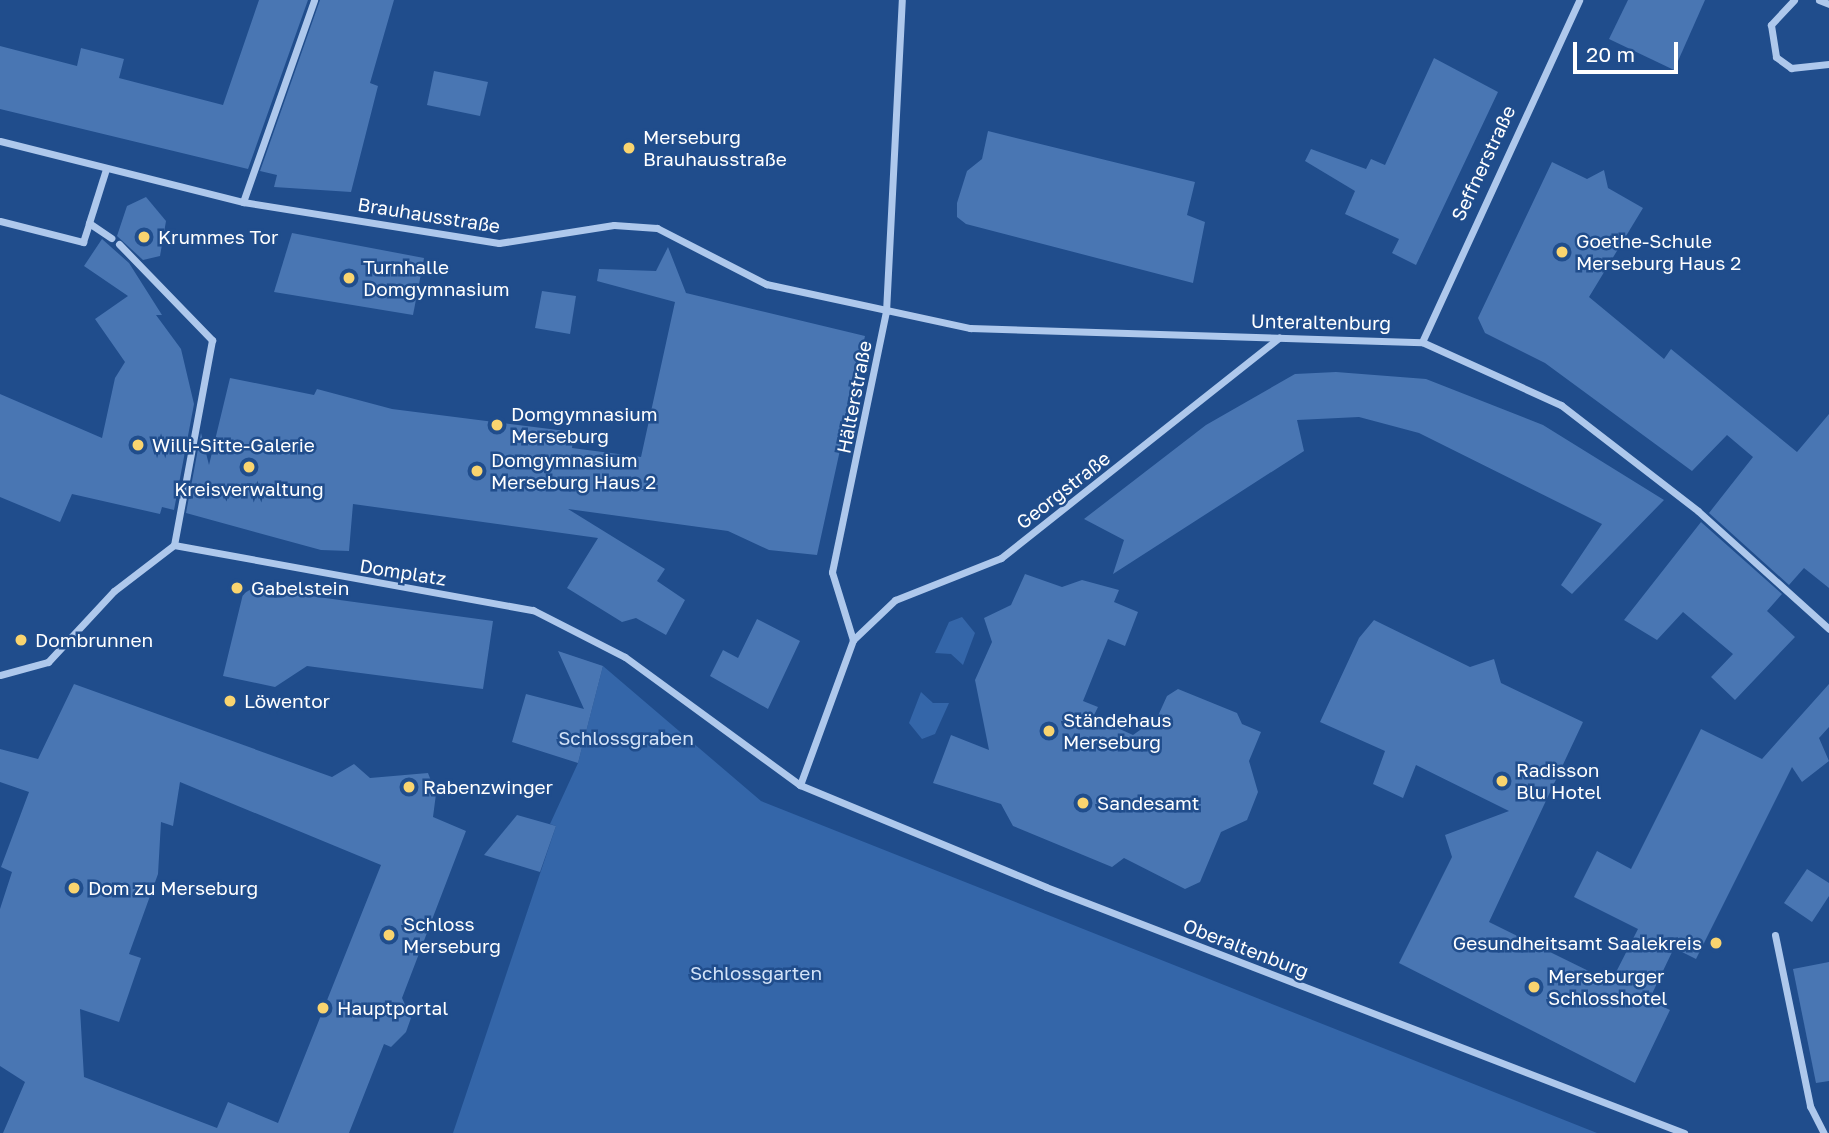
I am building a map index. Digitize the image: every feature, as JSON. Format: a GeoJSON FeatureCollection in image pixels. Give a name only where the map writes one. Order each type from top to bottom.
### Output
{"type":"FeatureCollection","features":[{"type":"Feature","properties":{"kind":"street"},"geometry":{"type":"LineString","coordinates":[[243,202],[314,0]]}},
{"type":"Feature","properties":{"kind":"street","name":"Hälterstraße"},"geometry":{"type":"LineString","coordinates":[[853,640],[832,572],[886,312],[902,0]]}},
{"type":"Feature","properties":{"kind":"street","name":"Seffnerstraße"},"geometry":{"type":"LineString","coordinates":[[1422,342],[1579,0]]}},
{"type":"Feature","properties":{"kind":"street"},"geometry":{"type":"LineString","coordinates":[[1794,0],[1772,25],[1776,57],[1791,68],[1829,64]]}},
{"type":"Feature","properties":{"kind":"street"},"geometry":{"type":"LineString","coordinates":[[1819,0],[1829,4]]}},
{"type":"Feature","properties":{"kind":"street","name":"Brauhausstraße"},"geometry":{"type":"LineString","coordinates":[[0,141],[243,202],[499,243],[614,225],[657,228],[766,284],[886,312]]}},
{"type":"Feature","properties":{"kind":"street"},"geometry":{"type":"LineString","coordinates":[[0,220],[83,243],[106,169]]}},
{"type":"Feature","properties":{"kind":"street"},"geometry":{"type":"LineString","coordinates":[[89,223],[111,238]]}},
{"type":"Feature","properties":{"kind":"street"},"geometry":{"type":"LineString","coordinates":[[0,675],[48,662],[114,591],[174,545],[212,340],[196,316],[119,244]]}},
{"type":"Feature","properties":{"kind":"street","name":"Unteraltenburg"},"geometry":{"type":"LineString","coordinates":[[886,312],[970,328],[1422,342],[1561,405],[1707,519],[1829,629]]}},
{"type":"Feature","properties":{"kind":"street","name":"Georgstraße"},"geometry":{"type":"LineString","coordinates":[[853,640],[895,600],[1001,558],[1279,338]]}},
{"type":"Feature","properties":{"kind":"street","name":"Domplatz"},"geometry":{"type":"LineString","coordinates":[[174,545],[533,610],[625,657],[710,723],[800,785]]}},
{"type":"Feature","properties":{"kind":"street"},"geometry":{"type":"LineString","coordinates":[[800,785],[853,640]]}},
{"type":"Feature","properties":{"kind":"street","name":"Oberaltenburg"},"geometry":{"type":"LineString","coordinates":[[800,785],[1046,887],[1684,1133]]}},
{"type":"Feature","properties":{"kind":"street"},"geometry":{"type":"LineString","coordinates":[[1775,935],[1810,1106],[1824,1133]]}},
{"type":"Feature","properties":{"kind":"green space"},"geometry":{"type":"Polygon","coordinates":[[[962,617],[975,633],[963,665],[951,654],[935,653],[949,622],[962,617]]]}},
{"type":"Feature","properties":{"kind":"green space","name":"Schlossgarten"},"geometry":{"type":"Polygon","coordinates":[[[603,666],[761,801],[1597,1133],[453,1133],[556,826],[550,824],[578,763],[603,666]]]}},
{"type":"Feature","properties":{"kind":"green space"},"geometry":{"type":"Polygon","coordinates":[[[921,692],[933,703],[949,703],[935,734],[922,739],[909,723],[921,692]]]}},
{"type":"Feature","properties":{"kind":"building"},"geometry":{"type":"Polygon","coordinates":[[[259,0],[308,0],[248,169],[0,109],[0,46],[77,66],[81,48],[124,59],[119,78],[223,105],[259,0]]]}},
{"type":"Feature","properties":{"kind":"building"},"geometry":{"type":"Polygon","coordinates":[[[320,0],[394,0],[370,83],[378,86],[351,192],[274,187],[277,175],[260,171],[320,0]]]}},
{"type":"Feature","properties":{"kind":"building"},"geometry":{"type":"Polygon","coordinates":[[[1628,0],[1705,0],[1674,70],[1609,39],[1628,0]]]}},
{"type":"Feature","properties":{"kind":"building"},"geometry":{"type":"Polygon","coordinates":[[[1434,58],[1498,92],[1416,265],[1392,253],[1399,239],[1345,214],[1355,191],[1305,161],[1311,149],[1366,169],[1371,159],[1385,165],[1434,58]]]}},
{"type":"Feature","properties":{"kind":"building"},"geometry":{"type":"Polygon","coordinates":[[[434,71],[488,82],[480,116],[427,105],[434,71]]]}},
{"type":"Feature","properties":{"kind":"building"},"geometry":{"type":"Polygon","coordinates":[[[988,131],[1195,182],[1187,215],[1205,222],[1193,283],[966,224],[957,217],[957,203],[967,171],[982,159],[988,131]]]}},
{"type":"Feature","properties":{"kind":"building"},"geometry":{"type":"Polygon","coordinates":[[[1552,162],[1587,179],[1604,170],[1608,188],[1643,208],[1589,297],[1664,359],[1671,349],[1797,452],[1829,414],[1829,588],[1804,568],[1789,585],[1709,513],[1753,457],[1727,435],[1692,471],[1545,363],[1485,333],[1478,318],[1552,162]]]}},
{"type":"Feature","properties":{"kind":"building","name":"Krummes Tor"},"geometry":{"type":"Polygon","coordinates":[[[146,197],[166,221],[160,256],[143,260],[117,236],[127,206],[146,197]]]}},
{"type":"Feature","properties":{"kind":"building","name":"Turnhalle Domgymnasium"},"geometry":{"type":"Polygon","coordinates":[[[292,233],[424,258],[413,315],[274,292],[292,233]]]}},
{"type":"Feature","properties":{"kind":"building"},"geometry":{"type":"Polygon","coordinates":[[[102,239],[129,263],[162,315],[156,315],[181,349],[194,404],[174,510],[162,507],[160,514],[72,494],[60,522],[0,497],[0,394],[102,438],[115,378],[125,362],[95,319],[128,296],[84,266],[102,239]]]}},
{"type":"Feature","properties":{"kind":"building"},"geometry":{"type":"Polygon","coordinates":[[[668,247],[686,293],[865,336],[817,555],[769,550],[728,531],[568,509],[665,569],[657,581],[685,600],[666,635],[636,618],[622,622],[567,588],[598,538],[353,504],[349,551],[321,550],[186,513],[201,433],[209,465],[230,378],[314,395],[317,389],[392,409],[574,432],[572,448],[641,457],[675,302],[597,281],[599,269],[656,271],[668,247]]]}},
{"type":"Feature","properties":{"kind":"building"},"geometry":{"type":"Polygon","coordinates":[[[542,291],[576,296],[570,334],[535,328],[542,291]]]}},
{"type":"Feature","properties":{"kind":"building"},"geometry":{"type":"Polygon","coordinates":[[[1336,372],[1426,379],[1543,425],[1664,500],[1572,594],[1561,585],[1602,524],[1419,433],[1359,417],[1297,420],[1304,451],[1113,574],[1124,540],[1084,519],[1206,425],[1295,374],[1336,372]]]}},
{"type":"Feature","properties":{"kind":"building"},"geometry":{"type":"Polygon","coordinates":[[[1701,522],[1782,594],[1767,611],[1795,637],[1735,700],[1711,677],[1733,654],[1683,612],[1657,640],[1624,620],[1701,522]]]}},
{"type":"Feature","properties":{"kind":"building","name":"Ständehaus Merseburg"},"geometry":{"type":"Polygon","coordinates":[[[1025,574],[1062,587],[1082,580],[1119,590],[1114,602],[1138,612],[1125,646],[1108,639],[1083,701],[1098,707],[1093,717],[1133,735],[1157,718],[1167,696],[1178,689],[1237,713],[1242,724],[1261,732],[1249,761],[1258,792],[1247,820],[1221,832],[1200,882],[1185,889],[1124,858],[1112,867],[1013,826],[1001,804],[933,783],[951,735],[989,750],[975,680],[992,642],[984,618],[1011,605],[1025,574]]]}},
{"type":"Feature","properties":{"kind":"building"},"geometry":{"type":"Polygon","coordinates":[[[253,588],[493,621],[483,689],[307,666],[275,687],[223,676],[243,594],[253,588]]]}},
{"type":"Feature","properties":{"kind":"building"},"geometry":{"type":"Polygon","coordinates":[[[757,619],[800,641],[768,709],[710,676],[723,650],[738,658],[757,619]]]}},
{"type":"Feature","properties":{"kind":"building"},"geometry":{"type":"Polygon","coordinates":[[[1374,620],[1470,667],[1494,659],[1501,683],[1583,722],[1489,922],[1611,982],[1638,929],[1574,897],[1597,851],[1631,869],[1701,729],[1762,759],[1829,684],[1829,727],[1819,738],[1829,761],[1802,782],[1792,767],[1696,959],[1674,948],[1649,1000],[1670,1010],[1635,1083],[1399,963],[1452,857],[1445,835],[1509,811],[1416,765],[1403,798],[1373,784],[1385,751],[1320,722],[1359,638],[1374,620]]]}},
{"type":"Feature","properties":{"kind":"building"},"geometry":{"type":"Polygon","coordinates":[[[558,651],[603,666],[578,763],[512,742],[526,694],[584,709],[558,651]]]}},
{"type":"Feature","properties":{"kind":"building"},"geometry":{"type":"Polygon","coordinates":[[[74,684],[332,777],[354,764],[370,778],[428,773],[436,794],[433,817],[466,831],[402,998],[411,1018],[406,1032],[391,1047],[384,1044],[349,1133],[3,1133],[25,1082],[0,1066],[0,909],[12,872],[1,867],[29,792],[0,782],[0,749],[38,759],[74,684]],[[180,782],[173,826],[161,822],[158,874],[129,954],[141,958],[119,1022],[80,1009],[84,1077],[217,1128],[228,1102],[278,1123],[381,865],[180,782]]]}},
{"type":"Feature","properties":{"kind":"building"},"geometry":{"type":"Polygon","coordinates":[[[517,815],[556,826],[540,872],[484,855],[517,815]]]}},
{"type":"Feature","properties":{"kind":"building"},"geometry":{"type":"Polygon","coordinates":[[[1807,869],[1829,883],[1829,896],[1812,922],[1784,903],[1807,869]]]}},
{"type":"Feature","properties":{"kind":"building"},"geometry":{"type":"Polygon","coordinates":[[[1829,962],[1829,1081],[1816,1083],[1793,969],[1829,962]]]}},
{"type":"Feature","properties":{"kind":"place","name":"Merseburg Brauhausstraße"},"geometry":{"type":"Point","coordinates":[629,148]}},
{"type":"Feature","properties":{"kind":"place","name":"Krummes Tor"},"geometry":{"type":"Point","coordinates":[144,237]}},
{"type":"Feature","properties":{"kind":"place","name":"Goethe-Schule Merseburg Haus 2"},"geometry":{"type":"Point","coordinates":[1562,252]}},
{"type":"Feature","properties":{"kind":"place","name":"Turnhalle Domgymnasium"},"geometry":{"type":"Point","coordinates":[349,278]}},
{"type":"Feature","properties":{"kind":"place","name":"Domgymnasium Merseburg"},"geometry":{"type":"Point","coordinates":[497,425]}},
{"type":"Feature","properties":{"kind":"place","name":"Willi-Sitte-Galerie"},"geometry":{"type":"Point","coordinates":[138,445]}},
{"type":"Feature","properties":{"kind":"place","name":"Kreisverwaltung"},"geometry":{"type":"Point","coordinates":[249,467]}},
{"type":"Feature","properties":{"kind":"place","name":"Domgymnasium Merseburg Haus 2"},"geometry":{"type":"Point","coordinates":[477,471]}},
{"type":"Feature","properties":{"kind":"place","name":"Gabelstein"},"geometry":{"type":"Point","coordinates":[237,588]}},
{"type":"Feature","properties":{"kind":"place","name":"Dombrunnen"},"geometry":{"type":"Point","coordinates":[21,640]}},
{"type":"Feature","properties":{"kind":"place","name":"Löwentor"},"geometry":{"type":"Point","coordinates":[230,701]}},
{"type":"Feature","properties":{"kind":"place","name":"Ständehaus Merseburg"},"geometry":{"type":"Point","coordinates":[1049,731]}},
{"type":"Feature","properties":{"kind":"place","name":"Radisson Blu Hotel"},"geometry":{"type":"Point","coordinates":[1502,781]}},
{"type":"Feature","properties":{"kind":"place","name":"Rabenzwinger"},"geometry":{"type":"Point","coordinates":[409,787]}},
{"type":"Feature","properties":{"kind":"place","name":"Sandesamt"},"geometry":{"type":"Point","coordinates":[1083,803]}},
{"type":"Feature","properties":{"kind":"place","name":"Dom zu Merseburg"},"geometry":{"type":"Point","coordinates":[74,888]}},
{"type":"Feature","properties":{"kind":"place","name":"Schloss Merseburg"},"geometry":{"type":"Point","coordinates":[389,935]}},
{"type":"Feature","properties":{"kind":"place","name":"Gesundheitsamt Saalekreis"},"geometry":{"type":"Point","coordinates":[1716,943]}},
{"type":"Feature","properties":{"kind":"place","name":"Merseburger Schlosshotel"},"geometry":{"type":"Point","coordinates":[1534,987]}},
{"type":"Feature","properties":{"kind":"place","name":"Hauptportal"},"geometry":{"type":"Point","coordinates":[323,1008]}},
{"type":"Feature","properties":{"kind":"park label","name":"Schlossgraben"},"geometry":{"type":"Point","coordinates":[626,738]}}]}
